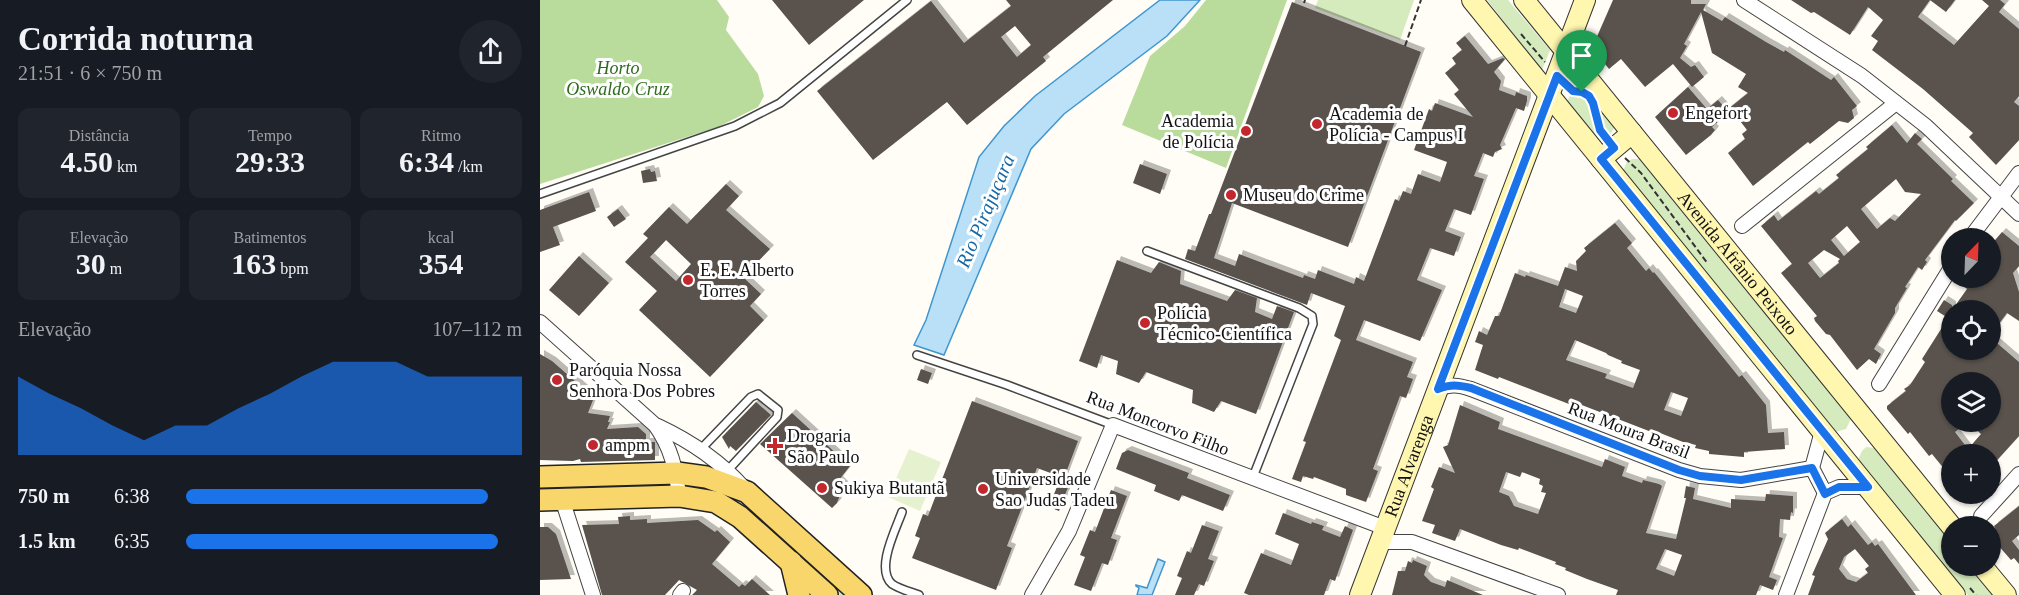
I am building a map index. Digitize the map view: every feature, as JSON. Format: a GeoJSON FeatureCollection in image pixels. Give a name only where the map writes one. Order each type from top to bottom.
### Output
{"type":"FeatureCollection","features":[{"type":"Feature","properties":{"kind":"main road"},"geometry":{"type":"LineString","coordinates":[[1472,0],[1549,96],[1607,154],[1822,431],[1955,595]]}},
{"type":"Feature","properties":{"kind":"main road","name":"Avenida Afrânio Peixoto"},"geometry":{"type":"LineString","coordinates":[[1524,0],[1943,516]]}},
{"type":"Feature","properties":{"kind":"main road","name":"Rua Alvarenga"},"geometry":{"type":"LineString","coordinates":[[1360,595],[1585,0]]}},
{"type":"Feature","properties":{"kind":"main road"},"geometry":{"type":"LineString","coordinates":[[1607,154],[1632,133]]}},
{"type":"Feature","properties":{"kind":"main road"},"geometry":{"type":"LineString","coordinates":[[540,477],[677,472],[706,477],[747,492],[861,595]]}},
{"type":"Feature","properties":{"kind":"main road"},"geometry":{"type":"LineString","coordinates":[[540,500],[680,496],[707,499],[727,507],[827,595]]}},
{"type":"Feature","properties":{"kind":"main road"},"geometry":{"type":"LineString","coordinates":[[790,562],[799,595]]}},
{"type":"Feature","properties":{"kind":"main road"},"geometry":{"type":"LineString","coordinates":[[1990,576],[2006,595]]}},
{"type":"Feature","properties":{"kind":"street"},"geometry":{"type":"LineString","coordinates":[[1744,0],[1826,51],[1926,126],[2019,214]]}},
{"type":"Feature","properties":{"kind":"street"},"geometry":{"type":"LineString","coordinates":[[1742,226],[1896,103]]}},
{"type":"Feature","properties":{"kind":"street"},"geometry":{"type":"LineString","coordinates":[[1977,228],[2019,173]]}},
{"type":"Feature","properties":{"kind":"street"},"geometry":{"type":"LineString","coordinates":[[1879,384],[1941,284]]}},
{"type":"Feature","properties":{"kind":"street"},"geometry":{"type":"LineString","coordinates":[[540,322],[655,425],[668,445],[677,472],[680,496]]}},
{"type":"Feature","properties":{"kind":"street","name":"Rua Moura Brasil"},"geometry":{"type":"LineString","coordinates":[[1438,389],[1449,385],[1471,388],[1679,470],[1700,476],[1741,480],[1812,468]]}},
{"type":"Feature","properties":{"kind":"street"},"geometry":{"type":"LineString","coordinates":[[1032,595],[1069,531],[1113,424]]}},
{"type":"Feature","properties":{"kind":"street","name":"Rua Moncorvo Filho"},"geometry":{"type":"LineString","coordinates":[[1113,424],[1253,477],[1382,535],[1399,541],[1420,544],[1558,595]]}},
{"type":"Feature","properties":{"kind":"street"},"geometry":{"type":"LineString","coordinates":[[655,425],[673,433],[728,470],[747,492]]}},
{"type":"Feature","properties":{"kind":"street"},"geometry":{"type":"LineString","coordinates":[[1822,431],[1812,468],[1825,494]]}},
{"type":"Feature","properties":{"kind":"street"},"geometry":{"type":"LineString","coordinates":[[1981,516],[2019,474]]}},
{"type":"Feature","properties":{"kind":"street"},"geometry":{"type":"LineString","coordinates":[[1786,595],[1825,494],[1839,487],[1868,487]]}},
{"type":"Feature","properties":{"kind":"street"},"geometry":{"type":"LineString","coordinates":[[562,499],[592,595]]}},
{"type":"Feature","properties":{"kind":"lane"},"geometry":{"type":"LineString","coordinates":[[540,194],[735,126],[780,103],[907,0]]}},
{"type":"Feature","properties":{"kind":"lane"},"geometry":{"type":"LineString","coordinates":[[1147,251],[1299,308],[1312,316],[1313,324],[1253,477]]}},
{"type":"Feature","properties":{"kind":"lane","name":"Rua Moncorvo Filho"},"geometry":{"type":"LineString","coordinates":[[917,355],[1113,424]]}},
{"type":"Feature","properties":{"kind":"lane"},"geometry":{"type":"LineString","coordinates":[[700,450],[754,394],[767,399],[778,410],[777,417],[728,470]]}},
{"type":"Feature","properties":{"kind":"lane"},"geometry":{"type":"LineString","coordinates":[[902,512],[885,561],[887,576],[891,583],[919,595]]}},
{"type":"Feature","properties":{"kind":"path"},"geometry":{"type":"LineString","coordinates":[[1405,46],[1420,0]]}},
{"type":"Feature","properties":{"kind":"path"},"geometry":{"type":"LineString","coordinates":[[1521,34],[1557,76]]}},
{"type":"Feature","properties":{"kind":"path"},"geometry":{"type":"LineString","coordinates":[[1595,112],[1607,154],[1641,173],[1668,213],[1713,271]]}},
{"type":"Feature","properties":{"kind":"green space","name":"Horto Oswaldo Cruz"},"geometry":{"type":"Polygon","coordinates":[[[540,0],[717,0],[729,17],[726,30],[758,74],[764,96],[758,107],[718,127],[540,184],[540,0]]]}},
{"type":"Feature","properties":{"kind":"green space"},"geometry":{"type":"Polygon","coordinates":[[[1206,0],[1287,0],[1226,168],[1122,125],[1150,56],[1185,26],[1206,0]]]}},
{"type":"Feature","properties":{"kind":"green space"},"geometry":{"type":"Polygon","coordinates":[[[1318,0],[1414,0],[1400,40],[1315,8],[1318,0]]]}},
{"type":"Feature","properties":{"kind":"green space"},"geometry":{"type":"Polygon","coordinates":[[[1487,0],[1508,0],[1550,50],[1542,70],[1487,0]]]}},
{"type":"Feature","properties":{"kind":"green space"},"geometry":{"type":"Polygon","coordinates":[[[1576,80],[1614,128],[1606,142],[1600,142],[1567,102],[1576,80]]]}},
{"type":"Feature","properties":{"kind":"green space"},"geometry":{"type":"Polygon","coordinates":[[[1640,159],[1851,419],[1846,429],[1835,432],[1623,171],[1627,162],[1640,159]]]}},
{"type":"Feature","properties":{"kind":"green space"},"geometry":{"type":"Polygon","coordinates":[[[1866,447],[1874,448],[1941,531],[1941,562],[1858,460],[1866,447]]]}},
{"type":"Feature","properties":{"kind":"green space"},"geometry":{"type":"Polygon","coordinates":[[[909,449],[941,462],[920,511],[888,497],[909,449]]]}},
{"type":"Feature","properties":{"kind":"green space"},"geometry":{"type":"Polygon","coordinates":[[[653,482],[653,488],[540,491],[540,485],[653,482]]]}},
{"type":"Feature","properties":{"kind":"green space"},"geometry":{"type":"Polygon","coordinates":[[[760,515],[846,594],[840,595],[756,519],[760,515]]]}},
{"type":"Feature","properties":{"kind":"green space"},"geometry":{"type":"Polygon","coordinates":[[[1953,576],[1977,576],[1993,595],[1968,595],[1953,576]]]}},
{"type":"Feature","properties":{"kind":"water","name":"Rio Pirajuçara"},"geometry":{"type":"Polygon","coordinates":[[[1160,0],[1200,0],[1167,36],[1064,114],[1031,149],[944,355],[914,345],[926,320],[979,157],[1004,126],[1035,96],[1160,0]]]}},
{"type":"Feature","properties":{"kind":"water"},"geometry":{"type":"Polygon","coordinates":[[[1158,559],[1165,562],[1152,595],[1137,595],[1139,588],[1136,585],[1147,588],[1158,559]]]}},
{"type":"Feature","properties":{"kind":"building"},"geometry":{"type":"Polygon","coordinates":[[[772,0],[864,0],[809,45],[772,0]]]}},
{"type":"Feature","properties":{"kind":"building"},"geometry":{"type":"Polygon","coordinates":[[[1006,0],[1113,0],[1043,57],[1046,61],[967,125],[947,102],[873,160],[817,91],[931,1],[964,43],[1011,6],[1006,0]],[[1015,26],[1001,37],[1017,57],[1031,45],[1015,26]]]}},
{"type":"Feature","properties":{"kind":"building"},"geometry":{"type":"Polygon","coordinates":[[[1613,0],[1691,0],[1691,4],[1706,4],[1703,10],[1722,21],[1725,17],[1784,52],[1785,50],[1831,80],[1834,77],[1857,106],[1852,110],[1854,118],[1848,123],[1839,121],[1810,144],[1808,142],[1753,186],[1728,153],[1745,139],[1742,134],[1747,130],[1737,117],[1725,116],[1712,127],[1715,130],[1711,135],[1686,155],[1655,117],[1688,87],[1707,109],[1718,100],[1727,110],[1748,93],[1738,87],[1746,74],[1712,53],[1701,12],[1684,44],[1687,46],[1680,58],[1691,67],[1695,65],[1704,77],[1692,87],[1673,64],[1645,87],[1621,59],[1609,69],[1592,48],[1613,0]]]}},
{"type":"Feature","properties":{"kind":"building"},"geometry":{"type":"Polygon","coordinates":[[[1791,0],[1930,0],[1918,17],[1954,45],[1989,6],[1982,0],[2000,0],[2005,4],[1999,12],[2019,29],[2019,96],[2014,102],[2019,106],[2019,140],[1996,165],[1969,137],[1973,133],[1923,89],[1872,50],[1878,41],[1871,36],[1883,20],[1868,7],[1850,35],[1791,0]]]}},
{"type":"Feature","properties":{"kind":"building"},"geometry":{"type":"Polygon","coordinates":[[[1930,0],[1955,0],[1946,12],[1930,0]]]}},
{"type":"Feature","properties":{"kind":"building"},"geometry":{"type":"Polygon","coordinates":[[[1292,2],[1421,52],[1348,247],[1232,203],[1214,258],[1235,266],[1239,254],[1303,278],[1304,275],[1315,279],[1318,270],[1354,284],[1356,277],[1364,281],[1395,199],[1399,201],[1403,191],[1411,194],[1418,174],[1440,182],[1447,162],[1414,150],[1429,109],[1432,111],[1435,103],[1473,117],[1454,94],[1459,90],[1445,73],[1456,64],[1452,58],[1462,50],[1456,43],[1465,36],[1488,64],[1505,59],[1494,72],[1501,81],[1499,90],[1515,96],[1516,92],[1527,96],[1524,111],[1516,108],[1500,145],[1502,149],[1495,152],[1493,157],[1483,153],[1474,176],[1484,179],[1471,215],[1454,209],[1445,231],[1461,237],[1454,256],[1430,248],[1417,280],[1442,290],[1420,341],[1364,320],[1356,340],[1413,362],[1407,377],[1413,379],[1406,398],[1400,396],[1373,469],[1378,471],[1366,502],[1346,495],[1346,489],[1314,477],[1313,479],[1303,476],[1301,482],[1292,479],[1306,442],[1303,441],[1341,340],[1334,336],[1345,306],[1311,293],[1307,305],[1185,259],[1188,249],[1195,251],[1209,214],[1211,214],[1292,2]]]}},
{"type":"Feature","properties":{"kind":"building"},"geometry":{"type":"Polygon","coordinates":[[[1892,125],[1907,143],[1915,133],[1922,139],[1917,144],[1974,203],[1949,228],[1941,228],[1941,239],[1925,260],[1927,262],[1922,270],[1918,267],[1905,287],[1907,288],[1895,308],[1895,313],[1874,349],[1881,354],[1876,364],[1869,359],[1857,370],[1830,335],[1826,334],[1815,321],[1814,318],[1817,316],[1781,273],[1792,264],[1761,226],[1774,215],[1778,221],[1816,191],[1819,194],[1839,178],[1836,175],[1868,149],[1866,147],[1892,125]],[[1896,179],[1861,209],[1877,229],[1890,218],[1895,221],[1921,194],[1905,192],[1896,179]],[[1847,226],[1831,240],[1844,256],[1860,242],[1847,226]],[[1824,250],[1808,263],[1820,278],[1839,263],[1840,259],[1824,250]]]}},
{"type":"Feature","properties":{"kind":"building"},"geometry":{"type":"Polygon","coordinates":[[[1140,164],[1167,174],[1160,194],[1133,183],[1140,164]]]}},
{"type":"Feature","properties":{"kind":"building"},"geometry":{"type":"Polygon","coordinates":[[[650,169],[651,172],[655,171],[657,181],[643,183],[641,171],[650,169]]]}},
{"type":"Feature","properties":{"kind":"building"},"geometry":{"type":"Polygon","coordinates":[[[726,184],[739,196],[726,210],[770,249],[743,277],[761,294],[750,306],[764,320],[710,377],[639,310],[657,291],[625,262],[648,238],[643,234],[669,207],[687,224],[726,184]],[[666,240],[650,257],[676,281],[691,264],[666,240]]]}},
{"type":"Feature","properties":{"kind":"building"},"geometry":{"type":"Polygon","coordinates":[[[589,192],[596,211],[553,227],[560,245],[540,252],[540,210],[589,192]]]}},
{"type":"Feature","properties":{"kind":"building"},"geometry":{"type":"Polygon","coordinates":[[[618,209],[626,219],[614,227],[607,217],[618,209]]]}},
{"type":"Feature","properties":{"kind":"building"},"geometry":{"type":"Polygon","coordinates":[[[1615,223],[1632,243],[1627,248],[1646,271],[1649,268],[1654,272],[1739,377],[1742,375],[1766,405],[1768,433],[1784,432],[1785,449],[1744,452],[1744,457],[1709,454],[1709,451],[1695,448],[1696,445],[1655,431],[1654,433],[1574,402],[1569,404],[1475,370],[1483,345],[1475,342],[1479,331],[1487,335],[1495,316],[1499,316],[1515,273],[1558,286],[1565,267],[1577,271],[1576,261],[1586,251],[1584,248],[1615,223]],[[1560,287],[1565,289],[1559,307],[1576,313],[1583,296],[1560,287]],[[1575,340],[1566,360],[1607,374],[1605,378],[1633,388],[1640,370],[1575,340]],[[1671,392],[1664,410],[1681,416],[1688,398],[1671,392]]]}},
{"type":"Feature","properties":{"kind":"building"},"geometry":{"type":"Polygon","coordinates":[[[2001,233],[2019,246],[2019,266],[2013,273],[2019,292],[2019,321],[2007,313],[2001,321],[2001,300],[1959,300],[1966,288],[2001,288],[2001,233]]]}},
{"type":"Feature","properties":{"kind":"building"},"geometry":{"type":"Polygon","coordinates":[[[579,256],[609,283],[579,316],[549,290],[579,256]]]}},
{"type":"Feature","properties":{"kind":"building"},"geometry":{"type":"Polygon","coordinates":[[[1117,260],[1151,273],[1159,262],[1181,271],[1180,284],[1227,301],[1235,290],[1257,298],[1255,312],[1272,319],[1277,306],[1294,312],[1256,414],[1221,401],[1214,412],[1192,403],[1193,390],[1146,372],[1139,383],[1116,374],[1118,361],[1101,355],[1097,368],[1079,361],[1117,260]]]}},
{"type":"Feature","properties":{"kind":"building"},"geometry":{"type":"Polygon","coordinates":[[[1941,329],[1941,360],[2001,360],[2001,346],[2019,362],[2019,436],[2001,456],[2001,444],[1972,444],[1981,434],[1979,432],[2001,432],[2001,372],[1941,372],[1941,432],[1955,432],[1964,444],[1941,444],[1941,465],[1932,454],[1929,456],[1910,432],[1908,434],[1887,409],[1887,406],[1906,391],[1904,389],[1910,385],[1925,362],[1922,359],[1941,329]]]}},
{"type":"Feature","properties":{"kind":"building"},"geometry":{"type":"Polygon","coordinates":[[[540,354],[552,361],[591,395],[589,397],[593,400],[588,413],[610,416],[607,429],[638,427],[646,434],[646,442],[655,442],[655,460],[581,462],[580,459],[573,461],[540,460],[540,354]]]}},
{"type":"Feature","properties":{"kind":"building"},"geometry":{"type":"Polygon","coordinates":[[[921,369],[932,373],[928,384],[917,380],[921,369]]]}},
{"type":"Feature","properties":{"kind":"building","name":"Universidade Sao Judas Tadeu"},"geometry":{"type":"Polygon","coordinates":[[[972,401],[1078,441],[1064,478],[1037,468],[1007,546],[1012,548],[996,590],[912,558],[920,538],[915,536],[923,514],[928,516],[972,401]]]}},
{"type":"Feature","properties":{"kind":"building"},"geometry":{"type":"Polygon","coordinates":[[[756,402],[771,415],[736,451],[730,446],[729,449],[722,437],[756,402]]]}},
{"type":"Feature","properties":{"kind":"building"},"geometry":{"type":"Polygon","coordinates":[[[1460,405],[1500,422],[1498,429],[1602,467],[1605,459],[1625,467],[1622,476],[1642,483],[1643,480],[1662,486],[1646,533],[1676,539],[1686,498],[1684,498],[1686,486],[1695,488],[1693,499],[1731,508],[1731,499],[1765,501],[1766,494],[1793,496],[1793,513],[1791,512],[1790,520],[1780,519],[1779,537],[1783,538],[1769,577],[1777,580],[1773,590],[1760,585],[1756,595],[1616,595],[1618,590],[1565,570],[1566,568],[1555,564],[1556,562],[1519,548],[1518,550],[1501,545],[1460,529],[1455,541],[1432,533],[1435,525],[1422,521],[1434,489],[1431,487],[1439,467],[1455,473],[1443,447],[1448,445],[1460,405]],[[1506,472],[1499,492],[1509,496],[1514,506],[1538,514],[1546,493],[1541,492],[1543,486],[1539,484],[1540,479],[1522,472],[1520,477],[1506,472]],[[1665,549],[1656,569],[1674,576],[1682,555],[1665,549]]]}},
{"type":"Feature","properties":{"kind":"building"},"geometry":{"type":"Polygon","coordinates":[[[792,413],[850,466],[839,480],[844,485],[837,503],[832,508],[760,444],[792,413]]]}},
{"type":"Feature","properties":{"kind":"building"},"geometry":{"type":"Polygon","coordinates":[[[1128,450],[1189,473],[1187,478],[1230,495],[1223,511],[1182,495],[1179,501],[1154,491],[1156,485],[1116,469],[1122,453],[1128,450]]]}},
{"type":"Feature","properties":{"kind":"building"},"geometry":{"type":"Polygon","coordinates":[[[1060,479],[1070,482],[1059,511],[1049,507],[1060,479]]]}},
{"type":"Feature","properties":{"kind":"building"},"geometry":{"type":"Polygon","coordinates":[[[1111,490],[1127,496],[1111,538],[1117,540],[1108,565],[1102,563],[1091,591],[1074,585],[1085,557],[1080,555],[1090,530],[1095,532],[1111,490]]]}},
{"type":"Feature","properties":{"kind":"building"},"geometry":{"type":"Polygon","coordinates":[[[2019,506],[2019,535],[2012,541],[2019,550],[2019,564],[2014,558],[2011,560],[2001,549],[2001,520],[2019,506]]]}},
{"type":"Feature","properties":{"kind":"building"},"geometry":{"type":"Polygon","coordinates":[[[1283,513],[1311,524],[1312,522],[1324,526],[1322,530],[1340,537],[1345,526],[1353,530],[1335,581],[1330,579],[1324,595],[1249,595],[1244,593],[1261,553],[1291,565],[1299,544],[1275,534],[1283,513]]]}},
{"type":"Feature","properties":{"kind":"building"},"geometry":{"type":"Polygon","coordinates":[[[630,516],[630,520],[647,519],[647,523],[698,520],[715,532],[717,530],[730,542],[712,564],[739,587],[742,584],[745,586],[752,579],[770,595],[692,595],[697,590],[679,580],[665,595],[602,595],[582,525],[619,524],[618,517],[630,516]]]}},
{"type":"Feature","properties":{"kind":"building"},"geometry":{"type":"Polygon","coordinates":[[[1842,519],[1848,527],[1851,524],[1868,545],[1872,542],[1875,546],[1878,544],[1916,595],[1808,595],[1815,576],[1812,575],[1828,539],[1825,533],[1842,519]],[[1855,549],[1844,557],[1839,569],[1847,579],[1856,582],[1868,573],[1865,569],[1869,566],[1855,549]]]}},
{"type":"Feature","properties":{"kind":"building"},"geometry":{"type":"Polygon","coordinates":[[[1202,525],[1219,531],[1208,559],[1214,561],[1204,586],[1199,584],[1194,595],[1175,595],[1182,578],[1177,576],[1187,551],[1191,553],[1202,525]]]}},
{"type":"Feature","properties":{"kind":"building"},"geometry":{"type":"Polygon","coordinates":[[[540,527],[548,527],[556,534],[571,579],[540,580],[540,527]]]}},
{"type":"Feature","properties":{"kind":"building"},"geometry":{"type":"Polygon","coordinates":[[[1413,560],[1427,566],[1424,575],[1431,582],[1445,587],[1447,580],[1483,595],[1392,595],[1398,571],[1405,571],[1408,561],[1412,563],[1413,560]]]}},
{"type":"Feature","properties":{"kind":"place","name":"Engefort"},"geometry":{"type":"Point","coordinates":[1673,113]}},
{"type":"Feature","properties":{"kind":"place","name":"Academia de Polícia - Campus I"},"geometry":{"type":"Point","coordinates":[1317,124]}},
{"type":"Feature","properties":{"kind":"place","name":"Academia de Polícia"},"geometry":{"type":"Point","coordinates":[1246,131]}},
{"type":"Feature","properties":{"kind":"place","name":"Museu do Crime"},"geometry":{"type":"Point","coordinates":[1231,195]}},
{"type":"Feature","properties":{"kind":"place","name":"E. E. Alberto Torres"},"geometry":{"type":"Point","coordinates":[688,280]}},
{"type":"Feature","properties":{"kind":"place","name":"Polícia Técnico-Científica"},"geometry":{"type":"Point","coordinates":[1145,323]}},
{"type":"Feature","properties":{"kind":"place","name":"Paróquia Nossa Senhora Dos Pobres"},"geometry":{"type":"Point","coordinates":[557,380]}},
{"type":"Feature","properties":{"kind":"place","name":"ampm"},"geometry":{"type":"Point","coordinates":[593,445]}},
{"type":"Feature","properties":{"kind":"place","name":"Drogaria São Paulo"},"geometry":{"type":"Point","coordinates":[775,446]}},
{"type":"Feature","properties":{"kind":"place","name":"Sukiya Butantã"},"geometry":{"type":"Point","coordinates":[822,488]}},
{"type":"Feature","properties":{"kind":"place","name":"Universidade Sao Judas Tadeu"},"geometry":{"type":"Point","coordinates":[983,489]}},
{"type":"Feature","properties":{"kind":"route"},"geometry":{"type":"LineString","coordinates":[[1557,76],[1573,91],[1582,92],[1589,96],[1593,103],[1600,130],[1614,148],[1601,159],[1868,487],[1839,487],[1825,494],[1812,468],[1741,480],[1700,476],[1679,470],[1471,388],[1449,385],[1438,389],[1557,76]]}}]}
